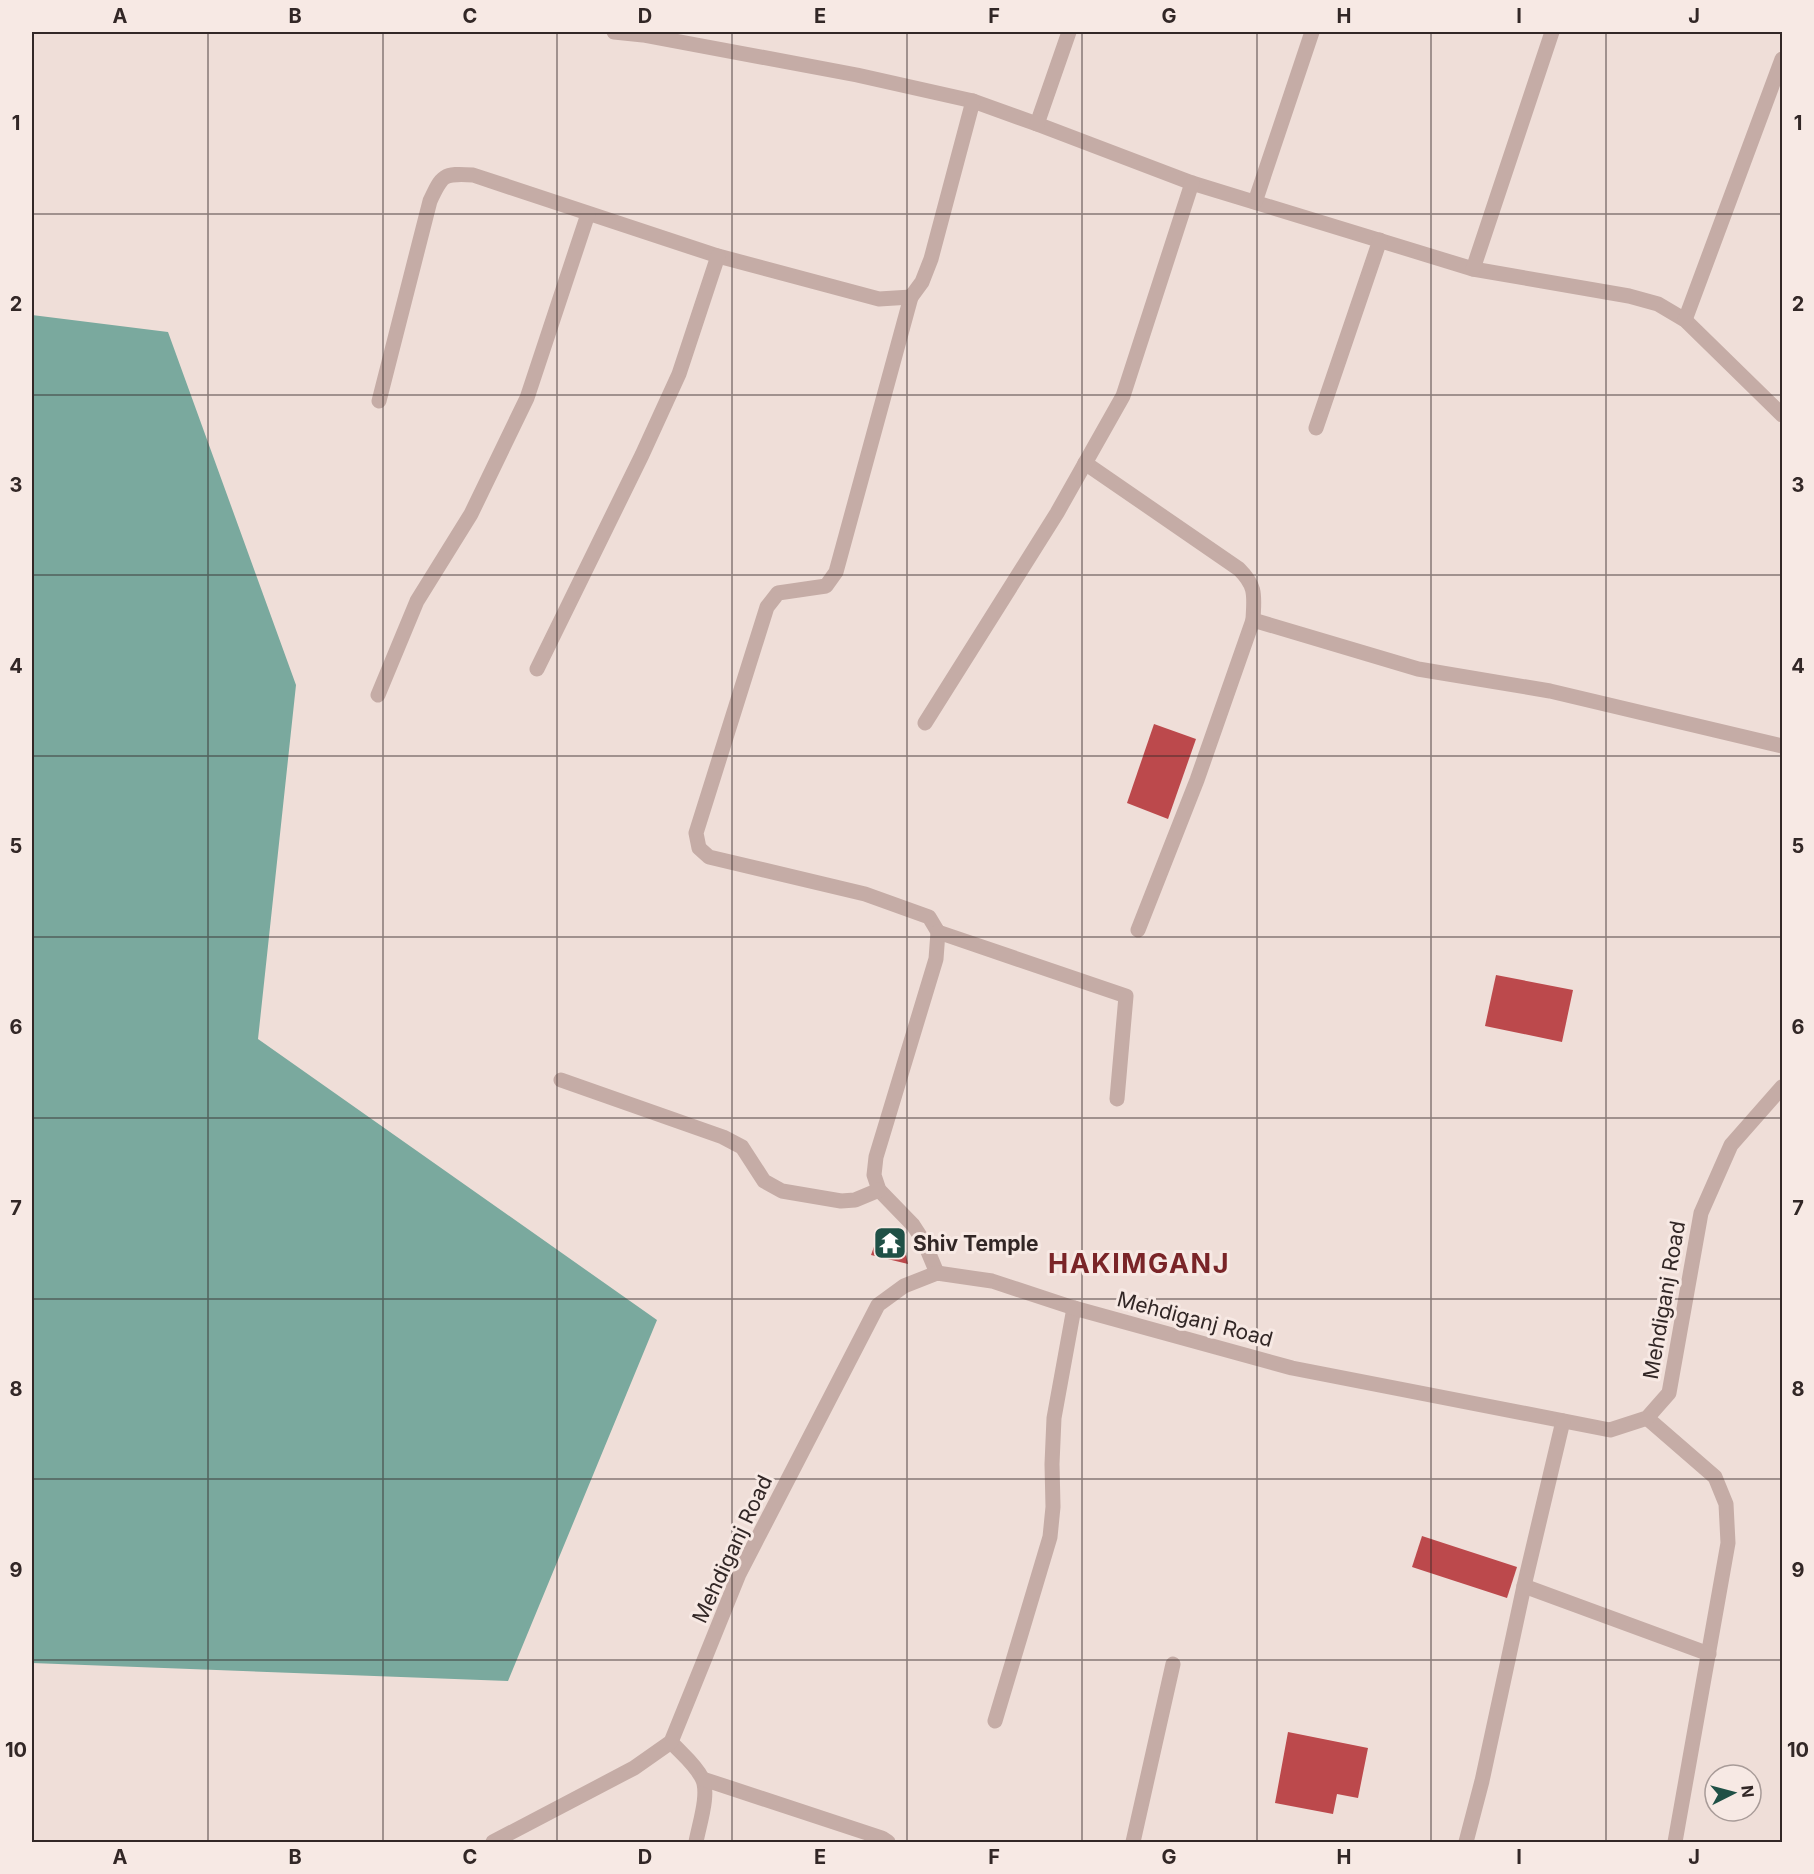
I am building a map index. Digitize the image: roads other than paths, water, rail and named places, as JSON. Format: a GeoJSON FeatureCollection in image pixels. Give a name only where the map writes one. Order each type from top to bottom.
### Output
{"type":"FeatureCollection","features":[{"type":"Feature","properties":{"kind":"street"},"geometry":{"type":"LineString","coordinates":[[614,32],[643,35],[857,75],[973,101],[1192,183],[1473,269],[1629,296],[1658,304],[1685,320],[1782,416]]}},
{"type":"Feature","properties":{"kind":"street"},"geometry":{"type":"LineString","coordinates":[[1037,124],[1069,32]]}},
{"type":"Feature","properties":{"kind":"street"},"geometry":{"type":"LineString","coordinates":[[1255,202],[1312,32]]}},
{"type":"Feature","properties":{"kind":"street"},"geometry":{"type":"LineString","coordinates":[[1473,269],[1552,32]]}},
{"type":"Feature","properties":{"kind":"street"},"geometry":{"type":"LineString","coordinates":[[1685,320],[1782,59]]}},
{"type":"Feature","properties":{"kind":"street"},"geometry":{"type":"LineString","coordinates":[[937,1273],[924,1242],[913,1225],[879,1191],[874,1175],[876,1157],[936,960],[938,932],[929,917],[865,894],[709,857],[699,848],[696,833],[767,607],[778,593],[826,586],[836,572],[911,297],[922,282],[931,260],[973,101]]}},
{"type":"Feature","properties":{"kind":"street"},"geometry":{"type":"LineString","coordinates":[[379,401],[430,201],[440,180],[452,174],[472,175],[718,256],[879,299],[911,297]]}},
{"type":"Feature","properties":{"kind":"street"},"geometry":{"type":"LineString","coordinates":[[925,723],[1057,513],[1123,396],[1192,183]]}},
{"type":"Feature","properties":{"kind":"street"},"geometry":{"type":"LineString","coordinates":[[378,695],[417,601],[471,514],[527,398],[588,214]]}},
{"type":"Feature","properties":{"kind":"street"},"geometry":{"type":"LineString","coordinates":[[1316,428],[1380,240]]}},
{"type":"Feature","properties":{"kind":"street"},"geometry":{"type":"LineString","coordinates":[[537,669],[679,374],[718,256]]}},
{"type":"Feature","properties":{"kind":"street"},"geometry":{"type":"LineString","coordinates":[[1085,463],[1239,569],[1249,579],[1254,593],[1252,620],[1197,780],[1138,930]]}},
{"type":"Feature","properties":{"kind":"street"},"geometry":{"type":"LineString","coordinates":[[1252,620],[1418,669],[1550,691],[1782,746]]}},
{"type":"Feature","properties":{"kind":"street"},"geometry":{"type":"LineString","coordinates":[[938,932],[1126,996],[1117,1099]]}},
{"type":"Feature","properties":{"kind":"street"},"geometry":{"type":"LineString","coordinates":[[561,1080],[723,1137],[742,1147],[764,1181],[782,1191],[841,1201],[855,1200],[879,1191]]}},
{"type":"Feature","properties":{"kind":"street","name":"Mehdiganj Road"},"geometry":{"type":"LineString","coordinates":[[671,1742],[739,1574],[878,1305],[904,1286],[937,1273],[992,1281],[1074,1308],[1292,1368],[1610,1430],[1647,1418],[1669,1393],[1701,1213],[1731,1145],[1782,1087]]}},
{"type":"Feature","properties":{"kind":"street"},"geometry":{"type":"LineString","coordinates":[[995,1721],[1050,1537],[1053,1508],[1054,1418],[1074,1308]]}},
{"type":"Feature","properties":{"kind":"street"},"geometry":{"type":"LineString","coordinates":[[1647,1418],[1715,1477],[1726,1504],[1728,1543],[1675,1842]]}},
{"type":"Feature","properties":{"kind":"street"},"geometry":{"type":"LineString","coordinates":[[1466,1842],[1482,1781],[1563,1421]]}},
{"type":"Feature","properties":{"kind":"street"},"geometry":{"type":"LineString","coordinates":[[1524,1587],[1709,1654]]}},
{"type":"Feature","properties":{"kind":"street"},"geometry":{"type":"LineString","coordinates":[[1133,1842],[1173,1664]]}},
{"type":"Feature","properties":{"kind":"street"},"geometry":{"type":"LineString","coordinates":[[493,1842],[634,1768],[671,1742],[703,1779],[705,1795],[696,1842]]}},
{"type":"Feature","properties":{"kind":"street"},"geometry":{"type":"LineString","coordinates":[[703,1779],[882,1838],[888,1842]]}},
{"type":"Feature","properties":{"kind":"water"},"geometry":{"type":"Polygon","coordinates":[[[32,315],[168,332],[296,685],[258,1039],[657,1320],[508,1681],[32,1663],[32,315]]]}},
{"type":"Feature","properties":{"kind":"place","name":"Shiv Temple"},"geometry":{"type":"Point","coordinates":[890,1243]}},
{"type":"Feature","properties":{"kind":"district","name":"HAKIMGANJ"},"geometry":{"type":"Point","coordinates":[1139,1263]}}]}
